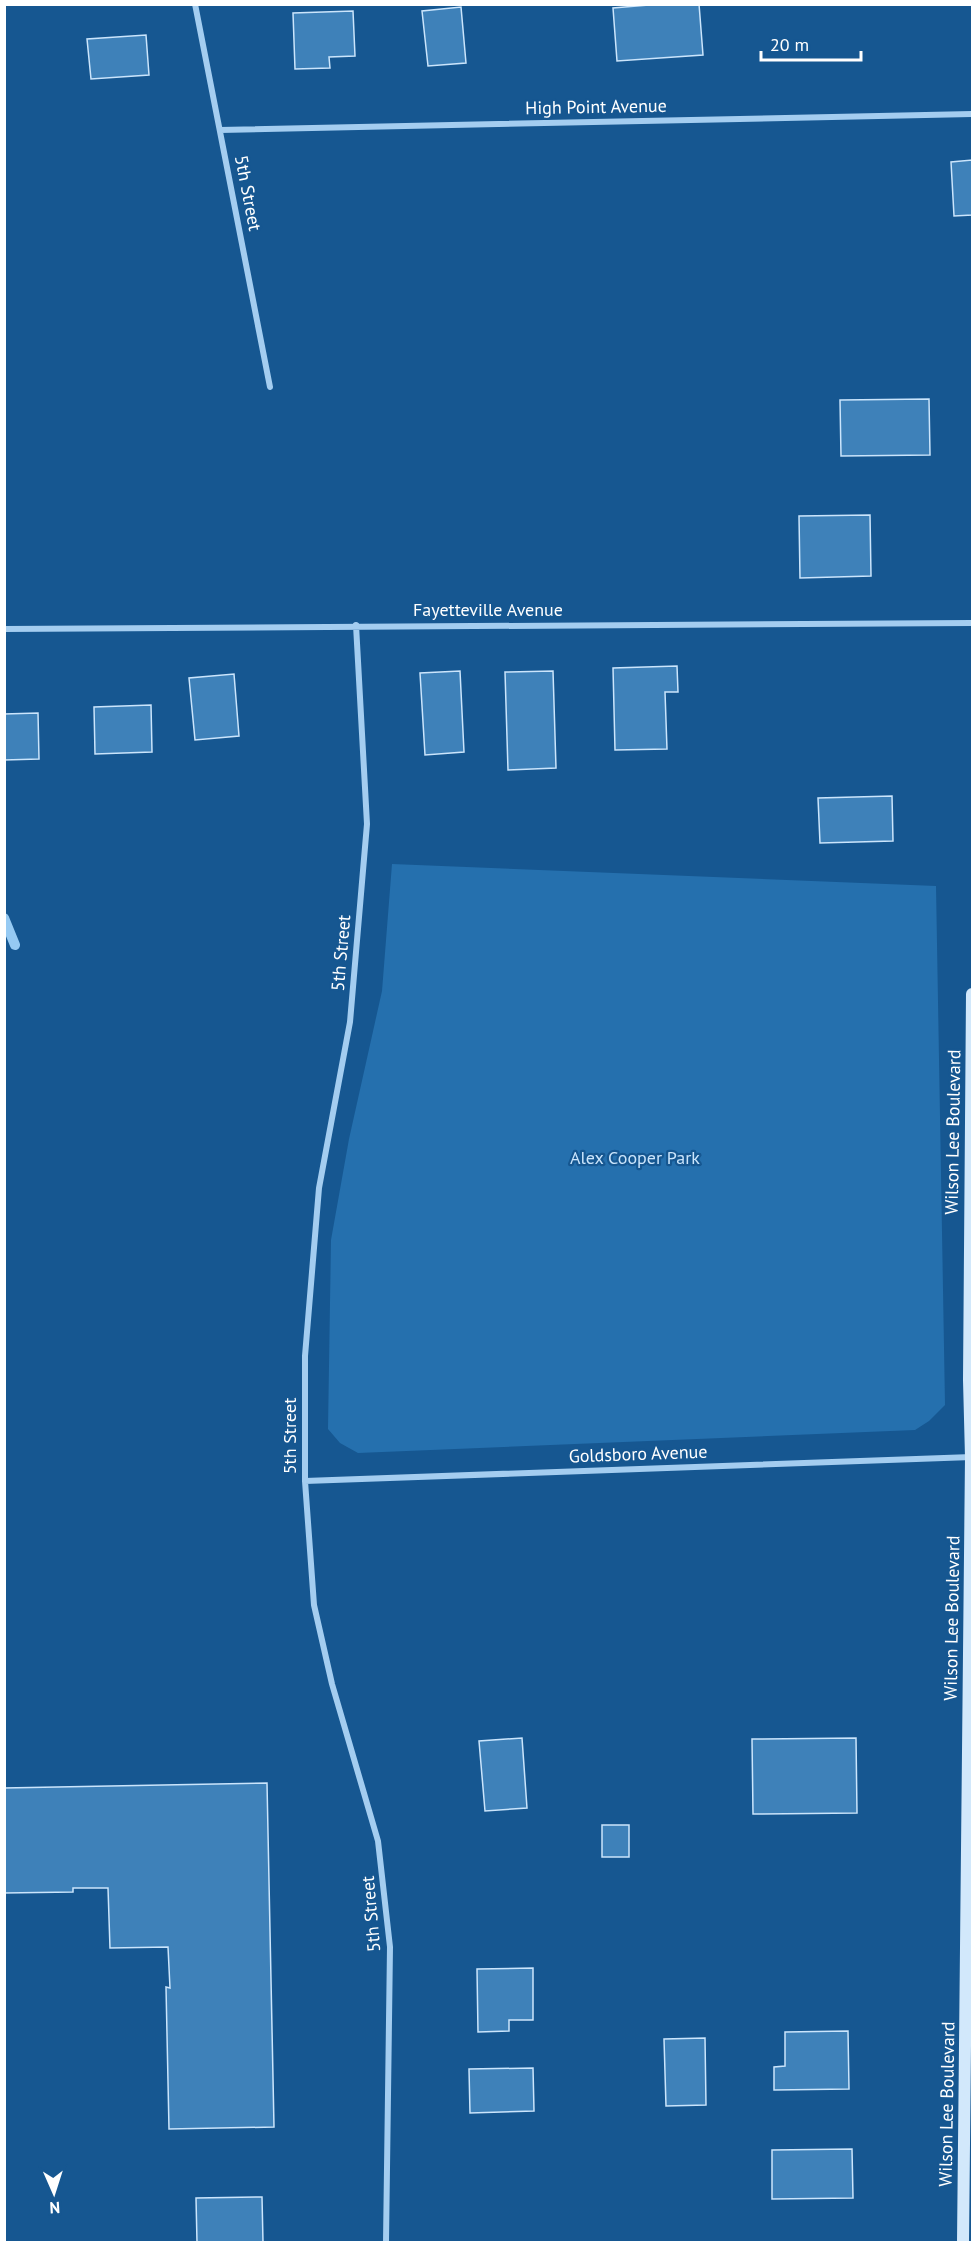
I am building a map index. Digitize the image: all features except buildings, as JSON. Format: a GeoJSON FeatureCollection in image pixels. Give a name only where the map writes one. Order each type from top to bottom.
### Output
{"type":"FeatureCollection","features":[{"type":"Feature","properties":{"kind":"street","name":"5th Street"},"geometry":{"type":"LineString","coordinates":[[195,4],[270,387]]}},
{"type":"Feature","properties":{"kind":"street","name":"High Point Avenue"},"geometry":{"type":"LineString","coordinates":[[220,130],[972,114]]}},
{"type":"Feature","properties":{"kind":"street","name":"Fayetteville Avenue"},"geometry":{"type":"LineString","coordinates":[[4,629],[356,625],[972,623]]}},
{"type":"Feature","properties":{"kind":"street","name":"5th Street"},"geometry":{"type":"LineString","coordinates":[[356,625],[367,824],[350,1022],[319,1188],[305,1356],[305,1481],[314,1605],[332,1684],[378,1841],[389,1935],[386,2242]]}},
{"type":"Feature","properties":{"kind":"street","name":"Wilson Lee Boulevard"},"geometry":{"type":"LineString","coordinates":[[963,2242],[969,2143],[972,1457],[969,1368],[972,994]]}},
{"type":"Feature","properties":{"kind":"street","name":"Goldsboro Avenue"},"geometry":{"type":"LineString","coordinates":[[305,1481],[972,1457]]}},
{"type":"Feature","properties":{"kind":"green space","name":"Alex Cooper Park"},"geometry":{"type":"Polygon","coordinates":[[[392,864],[936,886],[945,1405],[929,1421],[915,1430],[358,1453],[340,1443],[328,1429],[331,1240],[349,1139],[382,991],[392,864]]]}},
{"type":"Feature","properties":{"kind":"waterway"},"geometry":{"type":"LineString","coordinates":[[4,918],[15,945]]}}]}
